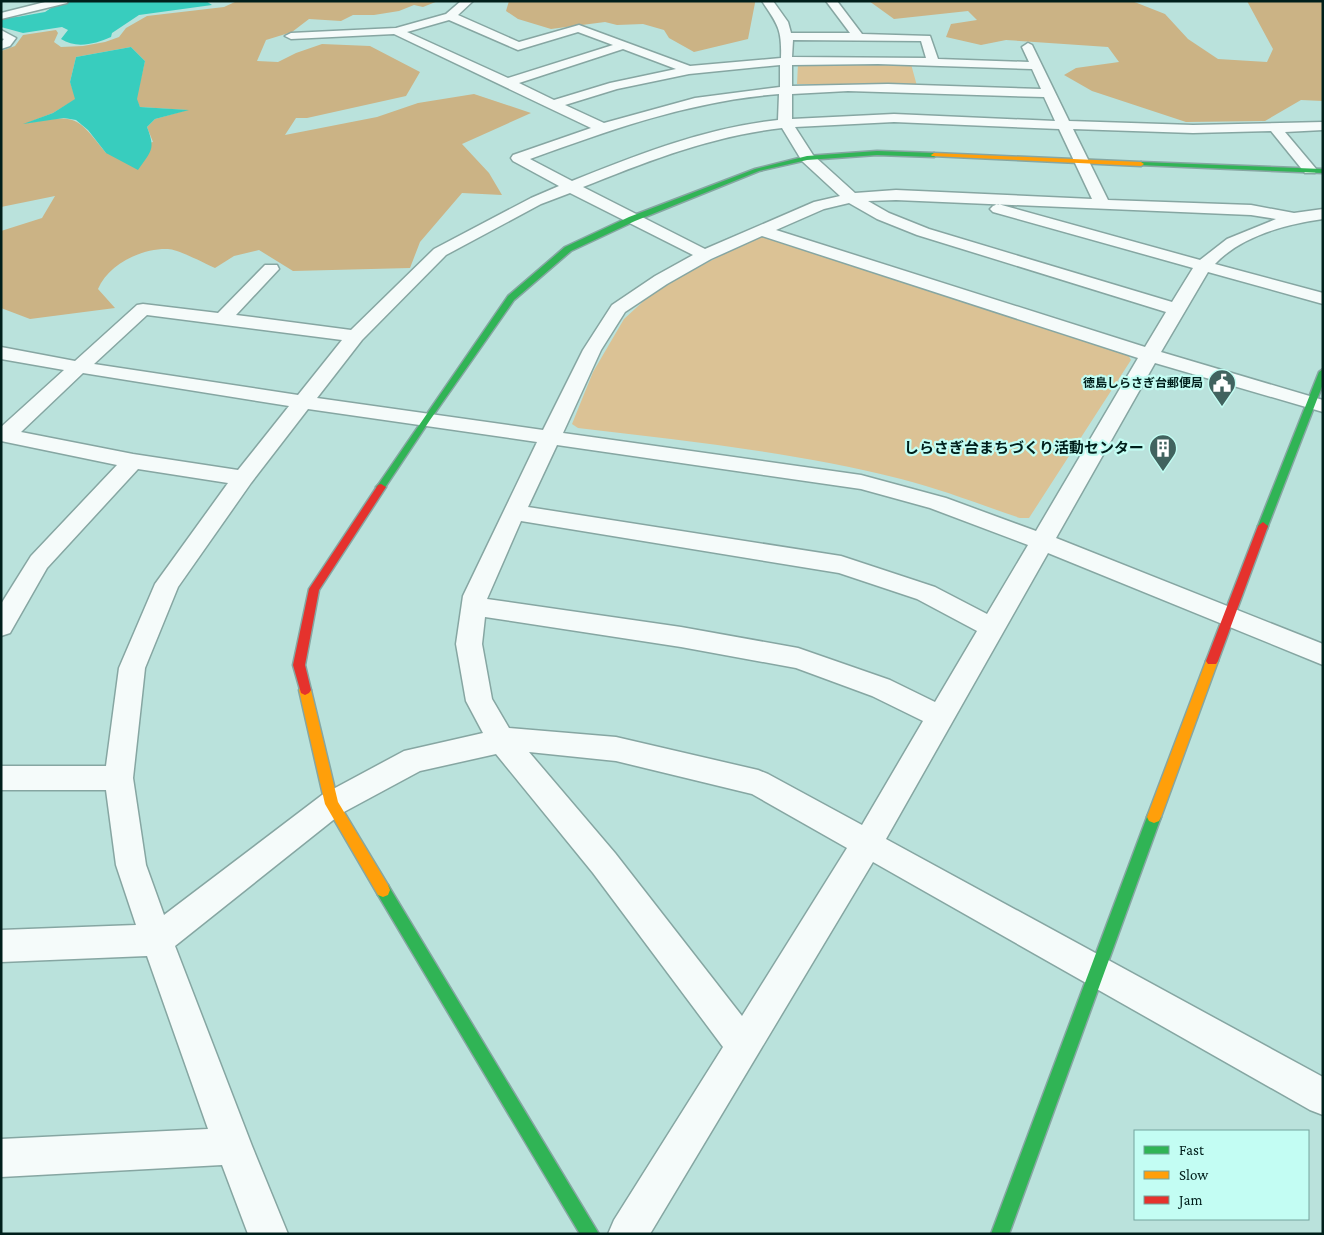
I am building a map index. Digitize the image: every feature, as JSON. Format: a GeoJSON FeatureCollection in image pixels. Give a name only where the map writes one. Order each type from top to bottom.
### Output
{"type":"FeatureCollection","features":[{"type":"Feature","properties":{"kind":"street"},"geometry":{"type":"LineString","coordinates":[[1,16],[63,1]]}},
{"type":"Feature","properties":{"kind":"street"},"geometry":{"type":"LineString","coordinates":[[291,36],[396,31],[450,16],[468,1]]}},
{"type":"Feature","properties":{"kind":"street"},"geometry":{"type":"LineString","coordinates":[[767,1],[782,22],[787,36],[786,122],[807,158],[851,198],[883,216],[923,232],[1176,309]]}},
{"type":"Feature","properties":{"kind":"street"},"geometry":{"type":"LineString","coordinates":[[831,1],[847,20],[857,36]]}},
{"type":"Feature","properties":{"kind":"street"},"geometry":{"type":"LineString","coordinates":[[450,16],[518,46]]}},
{"type":"Feature","properties":{"kind":"street"},"geometry":{"type":"LineString","coordinates":[[500,51],[579,28],[689,70]]}},
{"type":"Feature","properties":{"kind":"street"},"geometry":{"type":"LineString","coordinates":[[396,31],[602,128]]}},
{"type":"Feature","properties":{"kind":"street"},"geometry":{"type":"LineString","coordinates":[[1,33],[10,38],[6,44],[1,46]]}},
{"type":"Feature","properties":{"kind":"street"},"geometry":{"type":"LineString","coordinates":[[787,36],[926,38],[933,62]]}},
{"type":"Feature","properties":{"kind":"street"},"geometry":{"type":"LineString","coordinates":[[507,83],[624,45]]}},
{"type":"Feature","properties":{"kind":"street"},"geometry":{"type":"LineString","coordinates":[[1028,47],[1102,204]]}},
{"type":"Feature","properties":{"kind":"street"},"geometry":{"type":"LineString","coordinates":[[464,63],[482,57]]}},
{"type":"Feature","properties":{"kind":"street"},"geometry":{"type":"LineString","coordinates":[[553,104],[614,86],[689,70],[787,61],[878,60],[1037,66]]}},
{"type":"Feature","properties":{"kind":"street"},"geometry":{"type":"LineString","coordinates":[[705,255],[632,219],[518,158],[660,109],[726,96],[786,89],[894,88],[1050,93]]}},
{"type":"Feature","properties":{"kind":"street"},"geometry":{"type":"LineString","coordinates":[[268,1234],[233,1146],[131,866],[119,778],[132,668],[166,584],[242,478],[355,336],[440,252],[536,201],[681,144],[723,133],[786,122],[863,117],[1193,129],[1323,126]]}},
{"type":"Feature","properties":{"kind":"street"},"geometry":{"type":"LineString","coordinates":[[1280,127],[1275,128],[1316,171]]}},
{"type":"Feature","properties":{"kind":"street"},"geometry":{"type":"LineString","coordinates":[[590,1234],[332,804],[299,665],[314,589],[426,419],[511,298],[568,250],[632,219],[757,170],[807,158],[877,152],[1316,171]]}},
{"type":"Feature","properties":{"kind":"street"},"geometry":{"type":"LineString","coordinates":[[743,1045],[604,863],[502,741],[479,701],[469,644],[475,596],[592,350],[618,309],[661,280],[705,255],[819,205],[851,198],[896,195],[1251,210],[1294,218]]}},
{"type":"Feature","properties":{"kind":"street"},"geometry":{"type":"LineString","coordinates":[[954,197],[1323,299]]}},
{"type":"Feature","properties":{"kind":"street"},"geometry":{"type":"LineString","coordinates":[[628,1234],[867,844],[1176,309],[1204,266],[1227,247],[1256,232],[1294,218],[1323,214]]}},
{"type":"Feature","properties":{"kind":"street"},"geometry":{"type":"LineString","coordinates":[[761,230],[1150,355],[1317,404]]}},
{"type":"Feature","properties":{"kind":"street"},"geometry":{"type":"LineString","coordinates":[[222,319],[271,269]]}},
{"type":"Feature","properties":{"kind":"street"},"geometry":{"type":"LineString","coordinates":[[242,478],[133,461],[5,435],[143,309],[355,336]]}},
{"type":"Feature","properties":{"kind":"street"},"geometry":{"type":"LineString","coordinates":[[1,353],[302,402],[861,482],[938,503],[1041,541],[1323,655]]}},
{"type":"Feature","properties":{"kind":"street"},"geometry":{"type":"LineString","coordinates":[[1000,1234],[1228,617],[1317,404],[1323,372]]}},
{"type":"Feature","properties":{"kind":"street"},"geometry":{"type":"LineString","coordinates":[[1,626],[39,562],[133,461]]}},
{"type":"Feature","properties":{"kind":"street"},"geometry":{"type":"LineString","coordinates":[[514,512],[841,565],[926,593],[993,628]]}},
{"type":"Feature","properties":{"kind":"street"},"geometry":{"type":"LineString","coordinates":[[473,606],[681,637],[798,658],[881,688],[941,717]]}},
{"type":"Feature","properties":{"kind":"street"},"geometry":{"type":"LineString","coordinates":[[1,946],[157,940],[332,804],[414,760],[511,739],[616,749],[758,783],[1323,1097]]}},
{"type":"Feature","properties":{"kind":"street"},"geometry":{"type":"LineString","coordinates":[[1,778],[119,778]]}},
{"type":"Feature","properties":{"kind":"street"},"geometry":{"type":"LineString","coordinates":[[1,1158],[233,1146]]}},
{"type":"Feature","properties":{"kind":"shaded area"},"geometry":{"type":"Polygon","coordinates":[[[74,1],[206,1],[212,5],[139,15],[112,33],[111,37],[99,42],[79,45],[61,39],[68,30],[62,27],[23,33],[1,27],[1,18],[45,12],[54,6],[74,1]]]}},
{"type":"Feature","properties":{"kind":"shaded area"},"geometry":{"type":"Polygon","coordinates":[[[237,1],[438,1],[423,7],[414,5],[399,11],[374,15],[353,15],[341,21],[309,19],[292,32],[266,40],[257,61],[278,62],[296,53],[322,44],[370,46],[420,72],[406,96],[307,118],[296,118],[285,135],[377,117],[418,103],[474,94],[531,113],[462,144],[489,173],[502,195],[462,193],[420,242],[410,268],[293,271],[259,250],[234,256],[215,268],[178,251],[158,249],[147,251],[127,260],[109,272],[103,280],[98,289],[115,308],[30,319],[1,308],[1,231],[42,218],[55,196],[1,207],[1,51],[15,46],[23,35],[56,30],[58,33],[54,42],[61,47],[83,46],[119,37],[126,28],[147,16],[224,7],[237,1]],[[131,47],[76,57],[70,82],[76,99],[53,113],[27,123],[56,119],[73,120],[87,131],[106,153],[153,142],[147,127],[155,119],[187,110],[140,107],[136,99],[145,61],[131,47]]]}},
{"type":"Feature","properties":{"kind":"shaded area"},"geometry":{"type":"Polygon","coordinates":[[[509,1],[755,1],[755,3],[748,39],[694,52],[669,38],[664,30],[643,24],[617,25],[605,22],[551,29],[518,19],[506,11],[509,1]]]}},
{"type":"Feature","properties":{"kind":"shaded area"},"geometry":{"type":"Polygon","coordinates":[[[869,1],[1132,1],[1165,14],[1188,39],[1218,59],[1267,62],[1273,49],[1247,1],[1323,1],[1323,101],[1301,100],[1265,121],[1186,122],[1092,91],[1064,75],[1076,68],[1119,62],[1108,47],[1006,40],[981,45],[946,37],[951,24],[977,20],[968,11],[894,19],[869,1]]]}},
{"type":"Feature","properties":{"kind":"shaded area"},"geometry":{"type":"Polygon","coordinates":[[[131,47],[145,61],[137,99],[140,107],[189,110],[155,119],[147,127],[152,146],[138,170],[106,153],[88,130],[76,120],[64,118],[23,124],[53,113],[75,99],[70,82],[76,57],[131,47]]]}},
{"type":"Feature","properties":{"kind":"shaded area"},"geometry":{"type":"Polygon","coordinates":[[[798,64],[911,64],[917,86],[797,84],[798,64]]]}},
{"type":"Feature","properties":{"kind":"shaded area"},"geometry":{"type":"Polygon","coordinates":[[[764,233],[1127,353],[1131,360],[1029,518],[1020,518],[931,487],[821,461],[740,448],[578,428],[572,424],[593,372],[624,319],[649,296],[668,283],[764,233]]]}},
{"type":"Feature","properties":{"kind":"traffic: fast"},"geometry":{"type":"LineString","coordinates":[[381,487],[511,298],[568,249],[632,219],[757,170],[807,158],[877,153],[934,155]]}},
{"type":"Feature","properties":{"kind":"traffic: fast"},"geometry":{"type":"LineString","coordinates":[[1141,164],[1323,171]]}},
{"type":"Feature","properties":{"kind":"traffic: fast"},"geometry":{"type":"LineString","coordinates":[[1263,526],[1323,372]]}},
{"type":"Feature","properties":{"kind":"traffic: fast"},"geometry":{"type":"LineString","coordinates":[[1000,1234],[1154,817]]}},
{"type":"Feature","properties":{"kind":"traffic: fast"},"geometry":{"type":"LineString","coordinates":[[383,890],[590,1234]]}},
{"type":"Feature","properties":{"kind":"traffic: slow"},"geometry":{"type":"LineString","coordinates":[[934,155],[1141,164]]}},
{"type":"Feature","properties":{"kind":"traffic: slow"},"geometry":{"type":"LineString","coordinates":[[1154,817],[1212,661]]}},
{"type":"Feature","properties":{"kind":"traffic: slow"},"geometry":{"type":"LineString","coordinates":[[305,690],[332,804],[383,890]]}},
{"type":"Feature","properties":{"kind":"traffic: jam"},"geometry":{"type":"LineString","coordinates":[[305,690],[299,665],[314,589],[381,487]]}},
{"type":"Feature","properties":{"kind":"traffic: jam"},"geometry":{"type":"LineString","coordinates":[[1212,661],[1263,526]]}},
{"type":"Feature","properties":{"kind":"place","name":"徳島しらさぎ台郵便局"},"geometry":{"type":"Point","coordinates":[1222,407]}},
{"type":"Feature","properties":{"kind":"place","name":"しらさぎ台まちづくり活動センター"},"geometry":{"type":"Point","coordinates":[1163,472]}}]}
